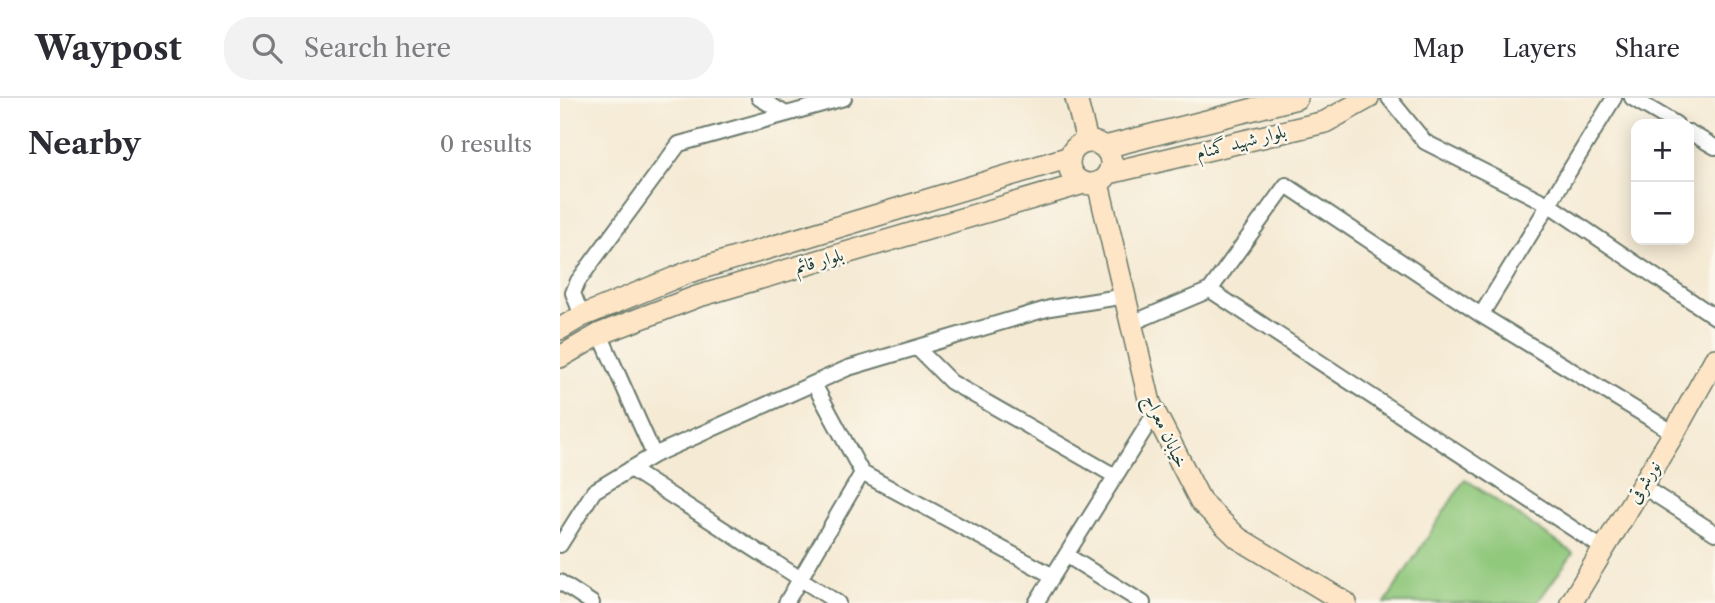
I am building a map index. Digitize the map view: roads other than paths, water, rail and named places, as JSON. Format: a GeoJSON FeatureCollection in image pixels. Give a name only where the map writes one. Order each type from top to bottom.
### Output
{"type":"FeatureCollection","features":[{"type":"Feature","properties":{"kind":"main road"},"geometry":{"type":"LineString","coordinates":[[1076,98],[1096,144],[1111,155],[1112,164],[1097,180],[1071,173],[1070,157],[1079,144],[1096,144]]}},
{"type":"Feature","properties":{"kind":"main road","name":"بلوار شهید گمنام"},"geometry":{"type":"LineString","coordinates":[[1096,144],[1297,98]]}},
{"type":"Feature","properties":{"kind":"main road","name":"بلوار شهید گمنام"},"geometry":{"type":"LineString","coordinates":[[1097,180],[1325,121],[1368,98]]}},
{"type":"Feature","properties":{"kind":"main road","name":"بلوار قائم"},"geometry":{"type":"LineString","coordinates":[[560,329],[582,316],[689,272],[1070,157]]}},
{"type":"Feature","properties":{"kind":"main road","name":"خیابان معراج"},"geometry":{"type":"LineString","coordinates":[[1097,180],[1150,403],[1201,502],[1238,538],[1346,603]]}},
{"type":"Feature","properties":{"kind":"main road","name":"بلوار قائم"},"geometry":{"type":"LineString","coordinates":[[560,357],[600,334],[696,297],[1097,180]]}},
{"type":"Feature","properties":{"kind":"main road","name":"نورشرقی"},"geometry":{"type":"LineString","coordinates":[[1571,603],[1712,372]]}},
{"type":"Feature","properties":{"kind":"street"},"geometry":{"type":"LineString","coordinates":[[759,98],[786,114]]}},
{"type":"Feature","properties":{"kind":"street"},"geometry":{"type":"LineString","coordinates":[[573,293],[578,281],[680,144],[844,98]]}},
{"type":"Feature","properties":{"kind":"street"},"geometry":{"type":"LineString","coordinates":[[1389,98],[1425,142],[1548,204],[1715,317]]}},
{"type":"Feature","properties":{"kind":"street"},"geometry":{"type":"LineString","coordinates":[[1481,314],[1614,98]]}},
{"type":"Feature","properties":{"kind":"street"},"geometry":{"type":"LineString","coordinates":[[1632,98],[1668,119]]}},
{"type":"Feature","properties":{"kind":"street"},"geometry":{"type":"LineString","coordinates":[[1694,135],[1715,147]]}},
{"type":"Feature","properties":{"kind":"street"},"geometry":{"type":"LineString","coordinates":[[1132,323],[1210,290],[1286,185],[1481,314],[1674,433]]}},
{"type":"Feature","properties":{"kind":"street"},"geometry":{"type":"LineString","coordinates":[[560,285],[573,293],[582,316]]}},
{"type":"Feature","properties":{"kind":"street"},"geometry":{"type":"LineString","coordinates":[[1210,290],[1604,549]]}},
{"type":"Feature","properties":{"kind":"street"},"geometry":{"type":"LineString","coordinates":[[560,545],[594,491],[654,455],[848,368],[1050,308],[1126,296]]}},
{"type":"Feature","properties":{"kind":"street"},"geometry":{"type":"LineString","coordinates":[[600,334],[654,455]]}},
{"type":"Feature","properties":{"kind":"street"},"geometry":{"type":"LineString","coordinates":[[917,348],[951,382],[1115,476]]}},
{"type":"Feature","properties":{"kind":"street"},"geometry":{"type":"LineString","coordinates":[[814,384],[862,473],[1053,576]]}},
{"type":"Feature","properties":{"kind":"street"},"geometry":{"type":"LineString","coordinates":[[1036,603],[1155,413]]}},
{"type":"Feature","properties":{"kind":"street"},"geometry":{"type":"LineString","coordinates":[[630,469],[838,603]]}},
{"type":"Feature","properties":{"kind":"street"},"geometry":{"type":"LineString","coordinates":[[786,603],[862,473]]}},
{"type":"Feature","properties":{"kind":"street"},"geometry":{"type":"LineString","coordinates":[[1642,486],[1715,533]]}},
{"type":"Feature","properties":{"kind":"street"},"geometry":{"type":"LineString","coordinates":[[1066,555],[1143,603]]}},
{"type":"Feature","properties":{"kind":"street"},"geometry":{"type":"LineString","coordinates":[[560,582],[592,603]]}}]}
